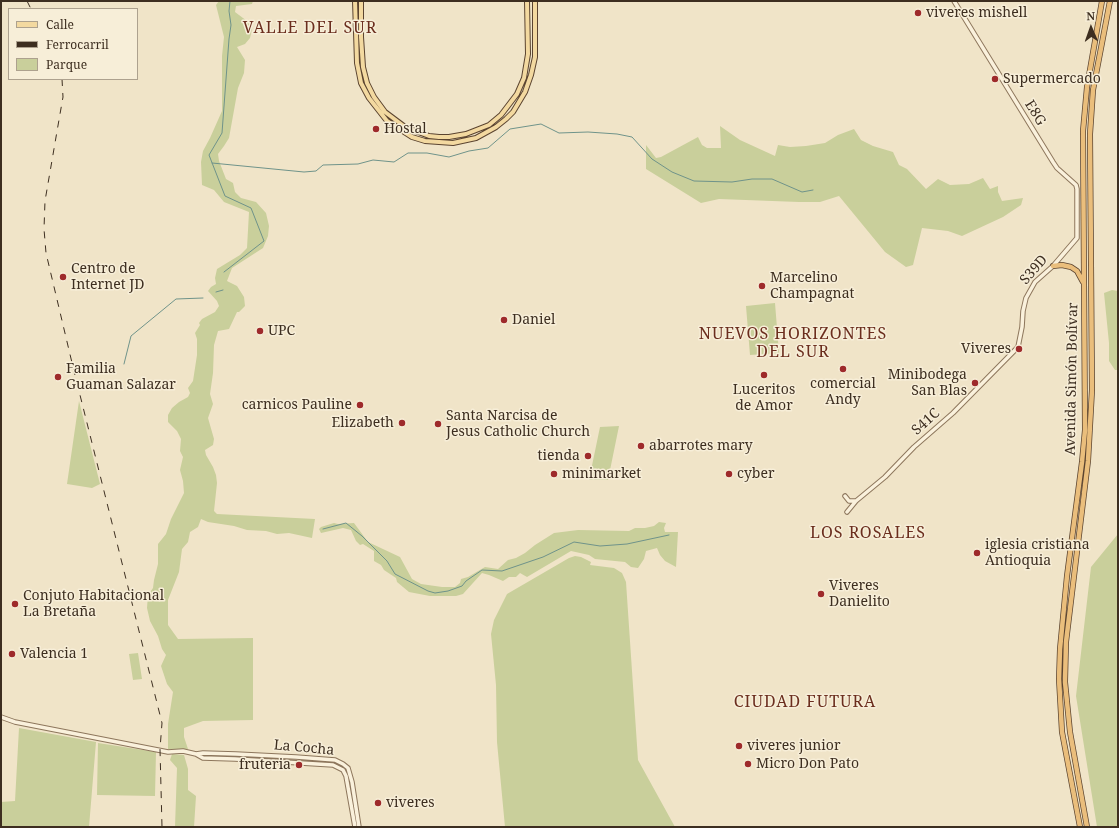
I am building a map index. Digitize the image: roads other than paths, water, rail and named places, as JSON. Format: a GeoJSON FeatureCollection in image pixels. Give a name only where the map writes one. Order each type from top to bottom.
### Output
{"type":"FeatureCollection","features":[{"type":"Feature","properties":{"kind":"highway","name":"Avenida Simón Bolívar"},"geometry":{"type":"LineString","coordinates":[[1080,827],[1062,732],[1059,679],[1066,576],[1070,555],[1085,430],[1083,133],[1086,87],[1102,1]]}},
{"type":"Feature","properties":{"kind":"highway","name":"Avenida Simón Bolívar"},"geometry":{"type":"LineString","coordinates":[[1087,827],[1070,732],[1066,682],[1066,642],[1088,461],[1092,390],[1090,134],[1093,90],[1110,1]]}},
{"type":"Feature","properties":{"kind":"highway"},"geometry":{"type":"LineString","coordinates":[[1094,44],[1099,46],[1099,58]]}},
{"type":"Feature","properties":{"kind":"highway"},"geometry":{"type":"LineString","coordinates":[[1053,266],[1062,265],[1071,267],[1077,272],[1084,283]]}},
{"type":"Feature","properties":{"kind":"highway"},"geometry":{"type":"LineString","coordinates":[[1084,304],[1086,312],[1091,310]]}},
{"type":"Feature","properties":{"kind":"highway"},"geometry":{"type":"LineString","coordinates":[[1070,555],[1077,555]]}},
{"type":"Feature","properties":{"kind":"main road"},"geometry":{"type":"LineString","coordinates":[[355,1],[357,63],[361,83],[369,98],[387,121],[412,137],[425,141],[453,143],[476,138],[496,127],[510,116],[525,92],[530,80],[535,57],[535,1]]}},
{"type":"Feature","properties":{"kind":"main road"},"geometry":{"type":"LineString","coordinates":[[361,1],[362,62],[367,83],[374,97],[385,112],[405,127],[429,136],[449,137],[466,134],[488,125],[501,115],[517,94],[524,78],[528,54],[527,1]]}},
{"type":"Feature","properties":{"kind":"street","name":"E8G"},"geometry":{"type":"LineString","coordinates":[[954,1],[1053,162],[1057,168],[1076,185],[1078,204],[1077,238]]}},
{"type":"Feature","properties":{"kind":"street","name":"S39D"},"geometry":{"type":"LineString","coordinates":[[1018,347],[1026,298],[1035,282],[1053,266],[1077,238]]}},
{"type":"Feature","properties":{"kind":"street","name":"S41C"},"geometry":{"type":"LineString","coordinates":[[847,512],[857,500],[884,477],[914,447],[953,412],[1018,347]]}},
{"type":"Feature","properties":{"kind":"street"},"geometry":{"type":"LineString","coordinates":[[845,496],[849,501],[857,500]]}},
{"type":"Feature","properties":{"kind":"street","name":"La Cocha"},"geometry":{"type":"LineString","coordinates":[[1,717],[15,722],[171,752],[178,751],[196,754],[230,753],[335,760],[348,768],[352,782],[359,827]]}},
{"type":"Feature","properties":{"kind":"street","name":"La Cocha"},"geometry":{"type":"LineString","coordinates":[[196,754],[203,758],[266,760],[338,767],[343,770],[346,776],[355,827]]}},
{"type":"Feature","properties":{"kind":"waterway"},"geometry":{"type":"LineString","coordinates":[[224,272],[264,241],[251,208],[225,196],[209,155],[222,133],[231,25],[229,11],[230,1]]}},
{"type":"Feature","properties":{"kind":"waterway"},"geometry":{"type":"LineString","coordinates":[[212,163],[304,172],[316,171],[323,165],[358,164],[373,160],[394,162],[408,153],[427,153],[449,157],[469,151],[488,148],[510,129],[541,124],[559,133],[588,132],[617,134],[632,137],[652,159],[672,172],[694,181],[732,182],[752,179],[772,179],[802,192],[813,190]]}},
{"type":"Feature","properties":{"kind":"waterway"},"geometry":{"type":"LineString","coordinates":[[216,292],[223,290]]}},
{"type":"Feature","properties":{"kind":"waterway"},"geometry":{"type":"LineString","coordinates":[[124,364],[131,336],[176,299],[203,298]]}},
{"type":"Feature","properties":{"kind":"waterway"},"geometry":{"type":"LineString","coordinates":[[323,529],[346,523],[362,536],[387,561],[395,574],[435,593],[448,591],[462,586],[466,581],[482,570],[502,571],[543,557],[574,542],[600,546],[627,544],[669,535]]}},
{"type":"Feature","properties":{"kind":"railway"},"geometry":{"type":"LineString","coordinates":[[27,1],[30,8]]}},
{"type":"Feature","properties":{"kind":"railway"},"geometry":{"type":"LineString","coordinates":[[62,80],[63,97],[45,201],[44,229],[46,253],[162,723],[160,749],[162,827]]}},
{"type":"Feature","properties":{"kind":"place","name":"viveres mishell"},"geometry":{"type":"Point","coordinates":[918,13]}},
{"type":"Feature","properties":{"kind":"place","name":"Supermercado"},"geometry":{"type":"Point","coordinates":[995,79]}},
{"type":"Feature","properties":{"kind":"place","name":"Hostal"},"geometry":{"type":"Point","coordinates":[376,129]}},
{"type":"Feature","properties":{"kind":"place","name":"Centro de Internet JD"},"geometry":{"type":"Point","coordinates":[63,277]}},
{"type":"Feature","properties":{"kind":"place","name":"Marcelino Champagnat"},"geometry":{"type":"Point","coordinates":[762,286]}},
{"type":"Feature","properties":{"kind":"place","name":"Daniel"},"geometry":{"type":"Point","coordinates":[504,320]}},
{"type":"Feature","properties":{"kind":"place","name":"UPC"},"geometry":{"type":"Point","coordinates":[260,331]}},
{"type":"Feature","properties":{"kind":"place","name":"Viveres"},"geometry":{"type":"Point","coordinates":[1019,349]}},
{"type":"Feature","properties":{"kind":"place","name":"comercial Andy"},"geometry":{"type":"Point","coordinates":[843,369]}},
{"type":"Feature","properties":{"kind":"place","name":"Luceritos de Amor"},"geometry":{"type":"Point","coordinates":[764,375]}},
{"type":"Feature","properties":{"kind":"place","name":"Familia Guaman Salazar"},"geometry":{"type":"Point","coordinates":[58,377]}},
{"type":"Feature","properties":{"kind":"place","name":"Minibodega San Blas"},"geometry":{"type":"Point","coordinates":[975,383]}},
{"type":"Feature","properties":{"kind":"place","name":"carnicos Pauline"},"geometry":{"type":"Point","coordinates":[360,405]}},
{"type":"Feature","properties":{"kind":"place","name":"Elizabeth"},"geometry":{"type":"Point","coordinates":[402,423]}},
{"type":"Feature","properties":{"kind":"place","name":"Santa Narcisa de Jesus Catholic Church"},"geometry":{"type":"Point","coordinates":[438,424]}},
{"type":"Feature","properties":{"kind":"place","name":"abarrotes mary"},"geometry":{"type":"Point","coordinates":[641,446]}},
{"type":"Feature","properties":{"kind":"place","name":"tienda"},"geometry":{"type":"Point","coordinates":[588,456]}},
{"type":"Feature","properties":{"kind":"place","name":"minimarket"},"geometry":{"type":"Point","coordinates":[554,474]}},
{"type":"Feature","properties":{"kind":"place","name":"cyber"},"geometry":{"type":"Point","coordinates":[729,474]}},
{"type":"Feature","properties":{"kind":"place","name":"iglesia cristiana Antioquia"},"geometry":{"type":"Point","coordinates":[977,553]}},
{"type":"Feature","properties":{"kind":"place","name":"Viveres Danielito"},"geometry":{"type":"Point","coordinates":[821,594]}},
{"type":"Feature","properties":{"kind":"place","name":"Conjuto Habitacional La Bretaña"},"geometry":{"type":"Point","coordinates":[15,604]}},
{"type":"Feature","properties":{"kind":"place","name":"Valencia 1"},"geometry":{"type":"Point","coordinates":[12,654]}},
{"type":"Feature","properties":{"kind":"place","name":"viveres junior"},"geometry":{"type":"Point","coordinates":[739,746]}},
{"type":"Feature","properties":{"kind":"place","name":"Micro Don Pato"},"geometry":{"type":"Point","coordinates":[748,764]}},
{"type":"Feature","properties":{"kind":"place","name":"fruteria"},"geometry":{"type":"Point","coordinates":[299,765]}},
{"type":"Feature","properties":{"kind":"place","name":"viveres"},"geometry":{"type":"Point","coordinates":[378,803]}},
{"type":"Feature","properties":{"kind":"district","name":"VALLE DEL SUR"},"geometry":{"type":"Point","coordinates":[310,28]}},
{"type":"Feature","properties":{"kind":"district","name":"NUEVOS HORIZONTES DEL SUR"},"geometry":{"type":"Point","coordinates":[793,343]}},
{"type":"Feature","properties":{"kind":"district","name":"LOS ROSALES"},"geometry":{"type":"Point","coordinates":[868,533]}},
{"type":"Feature","properties":{"kind":"district","name":"CIUDAD FUTURA"},"geometry":{"type":"Point","coordinates":[805,702]}}]}
